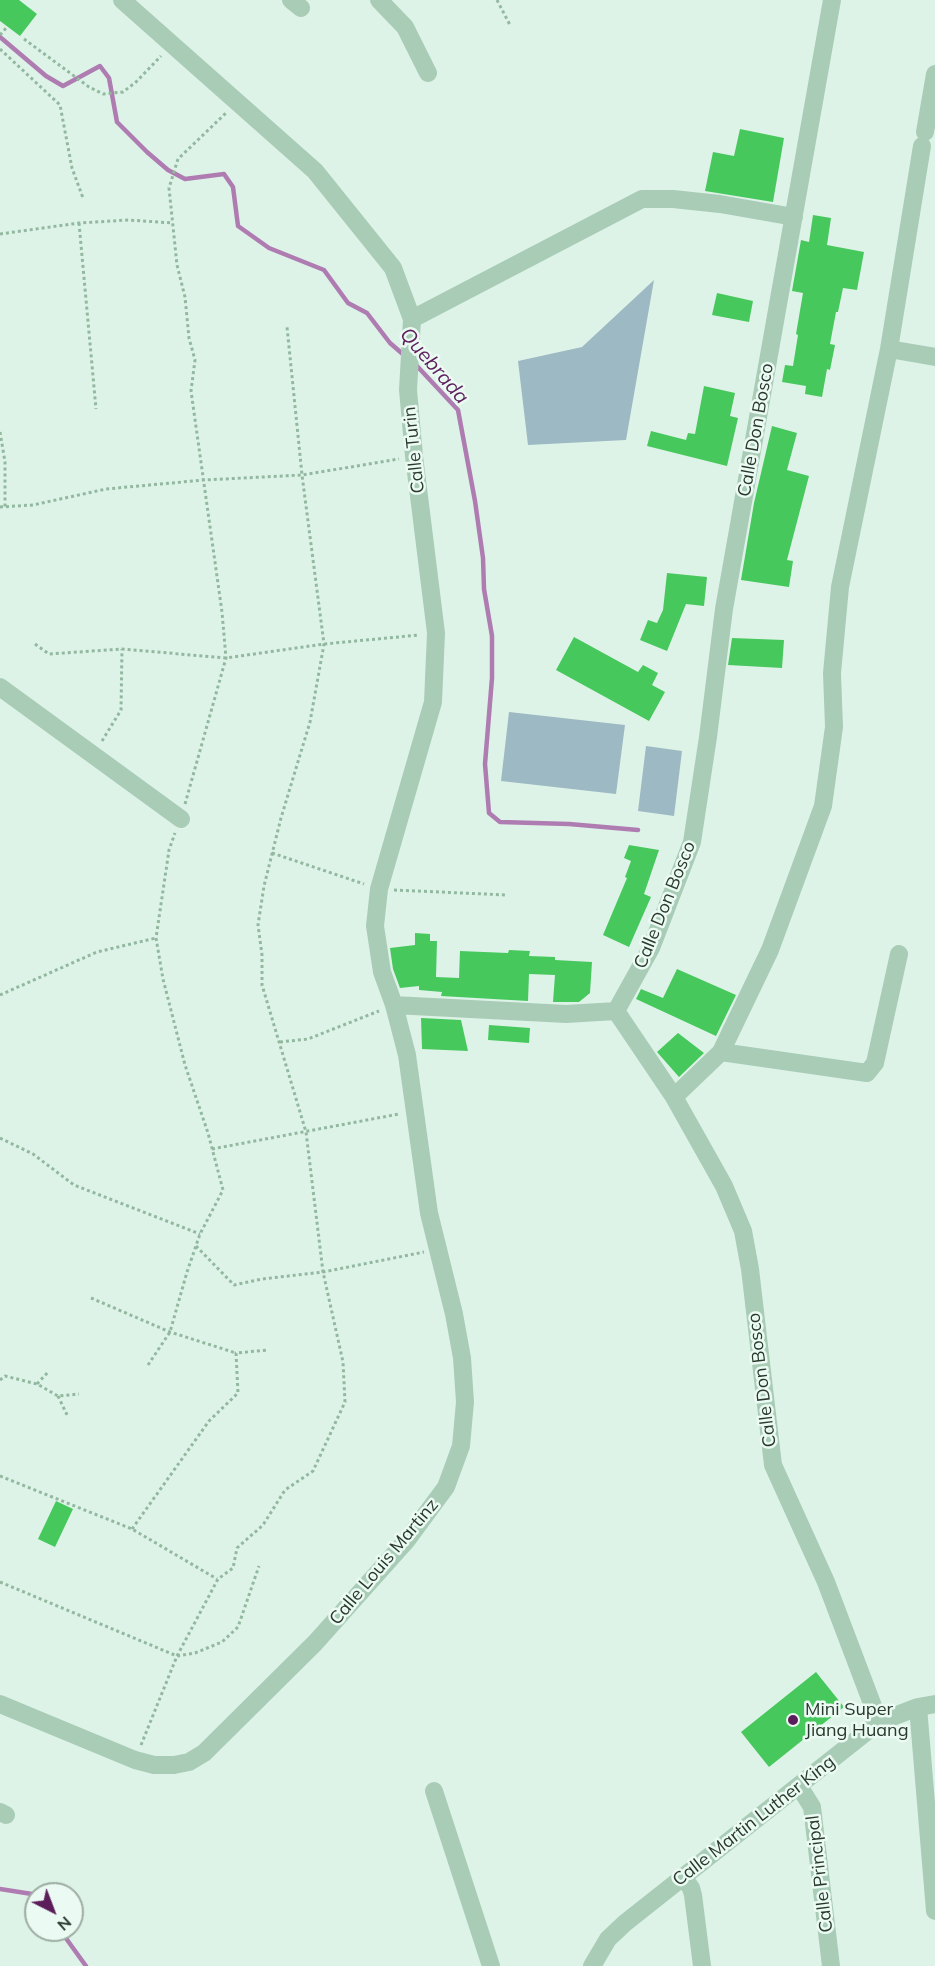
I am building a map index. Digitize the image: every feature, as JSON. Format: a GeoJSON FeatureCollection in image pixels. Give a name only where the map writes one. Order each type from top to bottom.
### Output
{"type":"FeatureCollection","features":[{"type":"Feature","properties":{"kind":"street","name":"Calle Turin"},"geometry":{"type":"LineString","coordinates":[[122,0],[315,171],[393,268],[412,319],[408,390],[436,633],[433,702],[380,890],[375,926],[382,972],[394,1005]]}},
{"type":"Feature","properties":{"kind":"street"},"geometry":{"type":"LineString","coordinates":[[379,0],[405,27],[428,73]]}},
{"type":"Feature","properties":{"kind":"street","name":"Calle Don Bosco"},"geometry":{"type":"LineString","coordinates":[[832,0],[724,609],[692,843],[651,948],[616,1011],[674,1097],[724,1185],[743,1231],[750,1269],[772,1465],[826,1582],[879,1722]]}},
{"type":"Feature","properties":{"kind":"street"},"geometry":{"type":"LineString","coordinates":[[674,1097],[721,1052],[770,950],[823,806],[834,727],[832,673],[840,587],[889,349],[935,74]]}},
{"type":"Feature","properties":{"kind":"street"},"geometry":{"type":"LineString","coordinates":[[412,319],[642,199],[673,198],[794,217]]}},
{"type":"Feature","properties":{"kind":"street"},"geometry":{"type":"LineString","coordinates":[[889,349],[935,357]]}},
{"type":"Feature","properties":{"kind":"street"},"geometry":{"type":"LineString","coordinates":[[0,687],[181,819]]}},
{"type":"Feature","properties":{"kind":"street"},"geometry":{"type":"LineString","coordinates":[[721,1052],[867,1073],[875,1063],[899,954]]}},
{"type":"Feature","properties":{"kind":"street"},"geometry":{"type":"LineString","coordinates":[[394,1005],[566,1014],[616,1011]]}},
{"type":"Feature","properties":{"kind":"street","name":"Calle Louis Martinz"},"geometry":{"type":"LineString","coordinates":[[0,1704],[135,1760],[154,1765],[189,1762],[204,1753],[315,1643],[407,1540],[446,1487],[461,1446],[465,1402],[462,1358],[454,1314],[429,1213],[407,1055],[394,1005]]}},
{"type":"Feature","properties":{"kind":"street"},"geometry":{"type":"LineString","coordinates":[[926,1705],[935,1911]]}},
{"type":"Feature","properties":{"kind":"street","name":"Calle Martin Luther King"},"geometry":{"type":"LineString","coordinates":[[592,1966],[608,1939],[625,1923],[879,1722],[926,1705]]}},
{"type":"Feature","properties":{"kind":"street","name":"Calle Principal"},"geometry":{"type":"LineString","coordinates":[[799,1786],[812,1807],[831,1966]]}},
{"type":"Feature","properties":{"kind":"street"},"geometry":{"type":"LineString","coordinates":[[434,1791],[491,1966]]}},
{"type":"Feature","properties":{"kind":"street"},"geometry":{"type":"LineString","coordinates":[[683,1877],[693,1895],[702,1966]]}},
{"type":"Feature","properties":{"kind":"path"},"geometry":{"type":"LineString","coordinates":[[496,0],[510,25]]}},
{"type":"Feature","properties":{"kind":"path"},"geometry":{"type":"LineString","coordinates":[[0,35],[6,28]]}},
{"type":"Feature","properties":{"kind":"path"},"geometry":{"type":"LineString","coordinates":[[24,39],[89,87],[103,94],[123,92],[136,82],[172,44]]}},
{"type":"Feature","properties":{"kind":"path"},"geometry":{"type":"LineString","coordinates":[[0,50],[60,105],[72,168],[84,198]]}},
{"type":"Feature","properties":{"kind":"path"},"geometry":{"type":"LineString","coordinates":[[148,1365],[170,1332],[200,1234],[223,1190],[185,1065],[163,979],[156,938],[169,850],[181,819],[226,658],[191,391],[195,360],[189,338],[185,297],[177,265],[169,188],[178,159],[237,103]]}},
{"type":"Feature","properties":{"kind":"path"},"geometry":{"type":"LineString","coordinates":[[0,234],[79,223],[128,220],[173,223]]}},
{"type":"Feature","properties":{"kind":"path"},"geometry":{"type":"LineString","coordinates":[[79,223],[96,409]]}},
{"type":"Feature","properties":{"kind":"path"},"geometry":{"type":"LineString","coordinates":[[135,1760],[177,1656],[218,1580],[233,1568],[237,1548],[263,1525],[285,1490],[313,1471],[345,1402],[343,1362],[323,1272],[306,1132],[262,985],[262,955],[258,925],[280,818],[310,722],[324,644],[302,475],[287,327]]}},
{"type":"Feature","properties":{"kind":"path"},"geometry":{"type":"LineString","coordinates":[[0,432],[5,462],[5,507]]}},
{"type":"Feature","properties":{"kind":"path"},"geometry":{"type":"LineString","coordinates":[[0,507],[33,505],[106,489],[204,480],[302,475],[414,456]]}},
{"type":"Feature","properties":{"kind":"path"},"geometry":{"type":"LineString","coordinates":[[35,644],[49,654],[122,649],[226,658],[324,644],[436,633]]}},
{"type":"Feature","properties":{"kind":"path"},"geometry":{"type":"LineString","coordinates":[[92,756],[121,710],[122,649]]}},
{"type":"Feature","properties":{"kind":"path"},"geometry":{"type":"LineString","coordinates":[[272,853],[380,890],[507,895]]}},
{"type":"Feature","properties":{"kind":"path"},"geometry":{"type":"LineString","coordinates":[[0,995],[97,952],[156,938]]}},
{"type":"Feature","properties":{"kind":"path"},"geometry":{"type":"LineString","coordinates":[[279,1042],[308,1039],[394,1005]]}},
{"type":"Feature","properties":{"kind":"path"},"geometry":{"type":"LineString","coordinates":[[212,1149],[415,1110]]}},
{"type":"Feature","properties":{"kind":"path"},"geometry":{"type":"LineString","coordinates":[[0,1138],[33,1154],[74,1185],[200,1234]]}},
{"type":"Feature","properties":{"kind":"path"},"geometry":{"type":"LineString","coordinates":[[196,1246],[234,1285],[262,1279],[323,1272],[437,1249]]}},
{"type":"Feature","properties":{"kind":"path"},"geometry":{"type":"LineString","coordinates":[[91,1298],[170,1332],[236,1353],[268,1350]]}},
{"type":"Feature","properties":{"kind":"path"},"geometry":{"type":"LineString","coordinates":[[132,1529],[209,1421],[238,1393],[236,1353]]}},
{"type":"Feature","properties":{"kind":"path"},"geometry":{"type":"LineString","coordinates":[[37,1384],[49,1371]]}},
{"type":"Feature","properties":{"kind":"path"},"geometry":{"type":"LineString","coordinates":[[0,1380],[5,1376],[37,1384],[58,1396],[68,1417]]}},
{"type":"Feature","properties":{"kind":"path"},"geometry":{"type":"LineString","coordinates":[[58,1396],[79,1394]]}},
{"type":"Feature","properties":{"kind":"path"},"geometry":{"type":"LineString","coordinates":[[0,1476],[132,1529],[218,1580]]}},
{"type":"Feature","properties":{"kind":"path"},"geometry":{"type":"LineString","coordinates":[[0,1582],[177,1656],[195,1653],[222,1642],[238,1626],[260,1566]]}},
{"type":"Feature","properties":{"kind":"shaded area"},"geometry":{"type":"Polygon","coordinates":[[[654,280],[626,440],[528,445],[518,361],[582,347],[654,280]]]}},
{"type":"Feature","properties":{"kind":"shaded area"},"geometry":{"type":"Polygon","coordinates":[[[509,712],[625,725],[616,794],[501,781],[509,712]]]}},
{"type":"Feature","properties":{"kind":"shaded area"},"geometry":{"type":"Polygon","coordinates":[[[646,746],[682,751],[674,816],[638,811],[646,746]]]}},
{"type":"Feature","properties":{"kind":"building"},"geometry":{"type":"Polygon","coordinates":[[[0,0],[19,0],[37,14],[20,36],[0,21],[0,0]]]}},
{"type":"Feature","properties":{"kind":"building"},"geometry":{"type":"Polygon","coordinates":[[[740,129],[784,138],[773,202],[705,191],[713,152],[734,156],[740,129]]]}},
{"type":"Feature","properties":{"kind":"building"},"geometry":{"type":"Polygon","coordinates":[[[813,215],[831,218],[827,245],[864,252],[857,290],[843,288],[838,312],[836,312],[830,344],[835,345],[830,370],[827,369],[822,397],[805,394],[806,386],[782,382],[785,365],[793,366],[803,293],[792,291],[801,240],[809,242],[813,215]]]}},
{"type":"Feature","properties":{"kind":"building"},"geometry":{"type":"Polygon","coordinates":[[[717,293],[753,301],[749,322],[712,315],[717,293]]]}},
{"type":"Feature","properties":{"kind":"building"},"geometry":{"type":"Polygon","coordinates":[[[704,386],[735,393],[730,416],[738,418],[727,466],[647,446],[651,431],[686,440],[688,433],[695,434],[704,386]]]}},
{"type":"Feature","properties":{"kind":"building"},"geometry":{"type":"Polygon","coordinates":[[[772,426],[797,433],[787,470],[809,476],[787,560],[793,561],[789,587],[741,580],[754,503],[772,426]]]}},
{"type":"Feature","properties":{"kind":"building"},"geometry":{"type":"Polygon","coordinates":[[[667,573],[707,577],[704,606],[686,604],[667,651],[640,640],[648,620],[657,623],[663,610],[667,573]]]}},
{"type":"Feature","properties":{"kind":"building"},"geometry":{"type":"Polygon","coordinates":[[[574,637],[638,672],[643,665],[658,673],[652,685],[665,692],[649,721],[556,670],[574,637]]]}},
{"type":"Feature","properties":{"kind":"building"},"geometry":{"type":"Polygon","coordinates":[[[732,638],[784,640],[782,668],[728,665],[732,638]]]}},
{"type":"Feature","properties":{"kind":"building"},"geometry":{"type":"Polygon","coordinates":[[[629,845],[659,850],[644,894],[651,897],[629,947],[603,935],[627,878],[625,877],[631,861],[624,858],[629,845]]]}},
{"type":"Feature","properties":{"kind":"building"},"geometry":{"type":"Polygon","coordinates":[[[415,933],[430,934],[430,941],[437,941],[436,977],[459,978],[460,951],[508,953],[509,950],[530,951],[529,956],[592,962],[590,993],[579,1002],[553,1002],[555,975],[529,974],[528,1001],[441,996],[442,992],[419,990],[419,986],[400,988],[393,969],[390,948],[415,945],[415,933]]]}},
{"type":"Feature","properties":{"kind":"building"},"geometry":{"type":"Polygon","coordinates":[[[677,969],[736,995],[716,1036],[636,999],[641,989],[663,998],[677,969]]]}},
{"type":"Feature","properties":{"kind":"building"},"geometry":{"type":"Polygon","coordinates":[[[421,1018],[461,1020],[468,1051],[422,1049],[421,1018]]]}},
{"type":"Feature","properties":{"kind":"building"},"geometry":{"type":"Polygon","coordinates":[[[489,1025],[530,1028],[529,1043],[488,1040],[489,1025]]]}},
{"type":"Feature","properties":{"kind":"building"},"geometry":{"type":"Polygon","coordinates":[[[678,1033],[704,1053],[679,1077],[657,1052],[678,1033]]]}},
{"type":"Feature","properties":{"kind":"building"},"geometry":{"type":"Polygon","coordinates":[[[56,1501],[73,1509],[55,1547],[38,1539],[56,1501]]]}},
{"type":"Feature","properties":{"kind":"building","name":"Mini Super Jiang Huang"},"geometry":{"type":"Polygon","coordinates":[[[816,1672],[844,1707],[769,1767],[741,1732],[816,1672]]]}},
{"type":"Feature","properties":{"kind":"waterway","name":"Quebrada"},"geometry":{"type":"LineString","coordinates":[[0,37],[46,76],[63,86],[100,66],[109,78],[117,122],[147,152],[168,170],[185,179],[224,174],[233,187],[238,226],[269,248],[324,270],[348,303],[367,313],[390,343],[405,356]]}},
{"type":"Feature","properties":{"kind":"waterway","name":"Quebrada"},"geometry":{"type":"LineString","coordinates":[[416,365],[458,410],[475,501],[483,558],[484,589],[492,636],[492,678],[485,764],[489,813],[500,822],[569,824],[638,830]]}},
{"type":"Feature","properties":{"kind":"waterway"},"geometry":{"type":"LineString","coordinates":[[0,1889],[24,1893]]}},
{"type":"Feature","properties":{"kind":"waterway"},"geometry":{"type":"LineString","coordinates":[[69,1942],[86,1966]]}},
{"type":"Feature","properties":{"kind":"place","name":"Mini Super Jiang Huang"},"geometry":{"type":"Point","coordinates":[793,1720]}}]}
